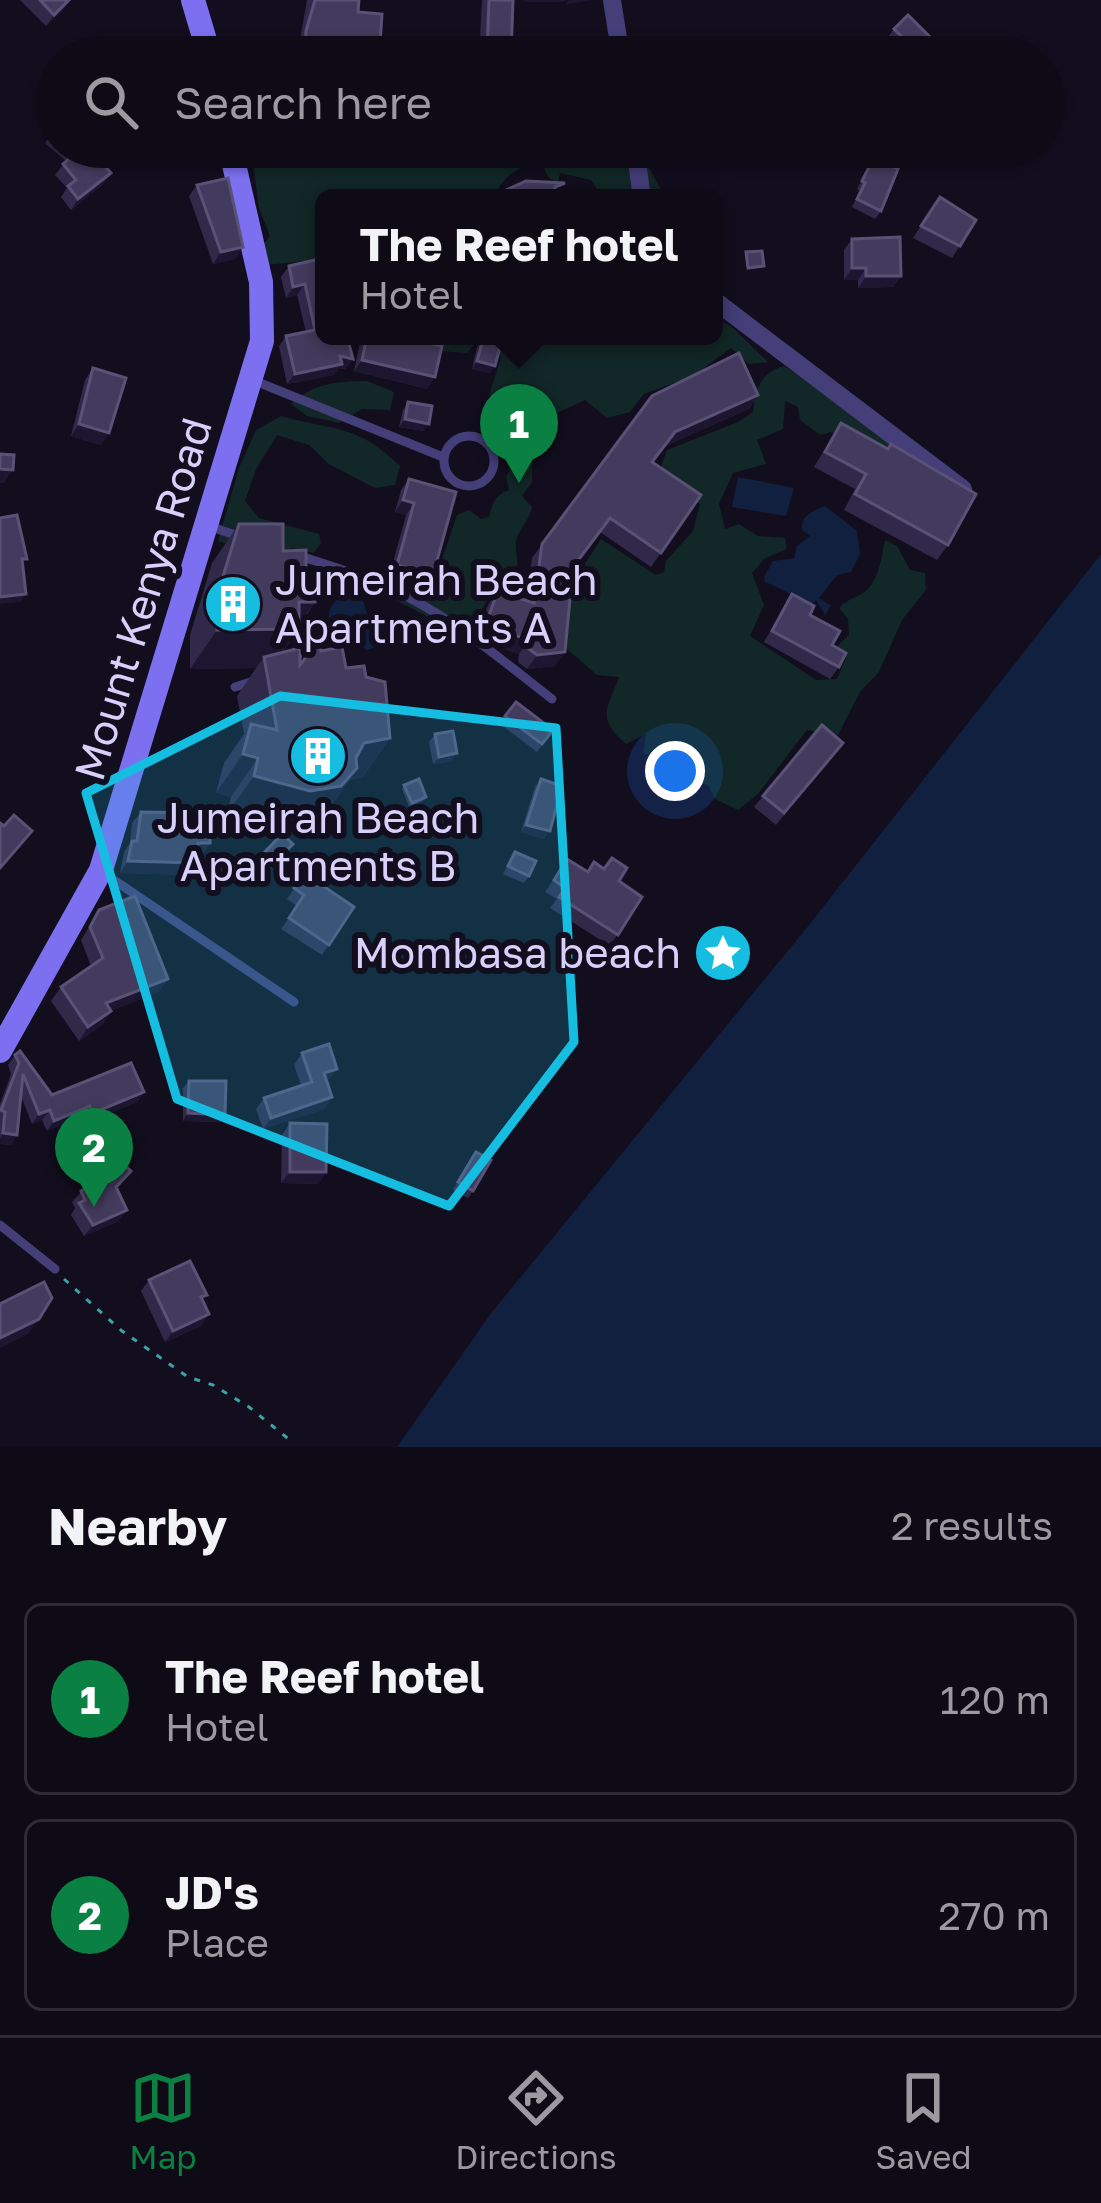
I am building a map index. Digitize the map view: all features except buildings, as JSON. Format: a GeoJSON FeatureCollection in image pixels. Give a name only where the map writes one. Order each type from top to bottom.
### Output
{"type":"FeatureCollection","features":[{"type":"Feature","properties":{"kind":"main road"},"geometry":{"type":"LineString","coordinates":[[193,0],[203,36]]}},
{"type":"Feature","properties":{"kind":"main road","name":"Mount Kenya Road"},"geometry":{"type":"LineString","coordinates":[[0,1052],[100,871],[262,341],[261,282],[235,168]]}},
{"type":"Feature","properties":{"kind":"street"},"geometry":{"type":"LineString","coordinates":[[613,0],[618,36]]}},
{"type":"Feature","properties":{"kind":"street"},"geometry":{"type":"LineString","coordinates":[[723,307],[968,493]]}},
{"type":"Feature","properties":{"kind":"lane"},"geometry":{"type":"LineString","coordinates":[[250,379],[443,457]]}},
{"type":"Feature","properties":{"kind":"lane"},"geometry":{"type":"LineString","coordinates":[[461,436],[476,436],[488,444],[494,457],[492,472],[483,483],[469,487],[454,482],[445,472],[443,457],[449,444],[461,436]]}},
{"type":"Feature","properties":{"kind":"lane"},"geometry":{"type":"LineString","coordinates":[[206,525],[245,538]]}},
{"type":"Feature","properties":{"kind":"lane"},"geometry":{"type":"LineString","coordinates":[[284,551],[380,583],[492,651],[552,699]]}},
{"type":"Feature","properties":{"kind":"lane"},"geometry":{"type":"LineString","coordinates":[[303,575],[304,557]]}},
{"type":"Feature","properties":{"kind":"lane"},"geometry":{"type":"LineString","coordinates":[[289,670],[302,646],[303,593]]}},
{"type":"Feature","properties":{"kind":"lane"},"geometry":{"type":"LineString","coordinates":[[235,687],[271,676]]}},
{"type":"Feature","properties":{"kind":"lane"},"geometry":{"type":"LineString","coordinates":[[100,871],[294,1002]]}},
{"type":"Feature","properties":{"kind":"lane"},"geometry":{"type":"LineString","coordinates":[[0,1225],[55,1269]]}},
{"type":"Feature","properties":{"kind":"path"},"geometry":{"type":"LineString","coordinates":[[55,1269],[122,1331],[188,1377],[213,1385],[249,1407],[291,1441]]}},
{"type":"Feature","properties":{"kind":"highlighted area"},"geometry":{"type":"Polygon","coordinates":[[[280,696],[556,728],[574,1042],[449,1206],[177,1099],[86,793],[280,696]]]}},
{"type":"Feature","properties":{"kind":"green space"},"geometry":{"type":"Polygon","coordinates":[[[254,168],[522,168],[498,189],[315,189],[315,260],[265,265],[263,245],[270,236],[259,208],[254,168]]]}},
{"type":"Feature","properties":{"kind":"green space"},"geometry":{"type":"Polygon","coordinates":[[[544,168],[649,168],[660,188],[597,189],[591,180],[560,173],[558,183],[544,168]]]}},
{"type":"Feature","properties":{"kind":"green space"},"geometry":{"type":"Polygon","coordinates":[[[723,322],[768,362],[749,364],[731,348],[693,376],[644,394],[630,412],[607,418],[585,400],[557,413],[542,401],[515,405],[496,399],[489,395],[501,358],[496,345],[723,345],[723,322]]]}},
{"type":"Feature","properties":{"kind":"green space"},"geometry":{"type":"Polygon","coordinates":[[[437,345],[473,345],[467,353],[441,351],[437,345]]]}},
{"type":"Feature","properties":{"kind":"green space"},"geometry":{"type":"Polygon","coordinates":[[[784,366],[901,453],[831,432],[820,435],[800,420],[798,407],[785,401],[783,429],[757,440],[766,464],[733,473],[719,504],[725,529],[739,524],[758,536],[785,538],[787,549],[765,558],[752,573],[764,605],[750,636],[816,680],[837,679],[846,658],[837,646],[849,635],[848,619],[839,608],[871,586],[885,540],[897,546],[910,570],[925,573],[926,590],[902,620],[879,672],[860,692],[838,735],[807,730],[758,794],[738,810],[715,799],[709,786],[687,775],[673,780],[679,755],[665,746],[653,756],[643,753],[646,734],[626,744],[611,727],[608,706],[619,677],[597,675],[567,649],[570,586],[601,539],[656,575],[664,572],[666,561],[693,531],[700,504],[659,472],[667,450],[753,412],[760,383],[784,366]]]}},
{"type":"Feature","properties":{"kind":"green space"},"geometry":{"type":"Polygon","coordinates":[[[367,381],[394,392],[390,410],[362,409],[339,423],[307,416],[291,404],[326,385],[367,381]]]}},
{"type":"Feature","properties":{"kind":"green space"},"geometry":{"type":"Polygon","coordinates":[[[281,416],[358,436],[400,466],[395,485],[375,488],[329,464],[309,445],[277,435],[256,469],[245,501],[259,518],[319,534],[321,543],[314,553],[293,548],[277,557],[218,541],[239,468],[256,430],[281,416]]]}},
{"type":"Feature","properties":{"kind":"green space"},"geometry":{"type":"Polygon","coordinates":[[[517,460],[532,462],[532,482],[522,496],[532,507],[516,541],[520,600],[487,601],[461,641],[438,631],[425,615],[377,591],[375,577],[410,589],[432,589],[457,515],[469,510],[481,519],[489,517],[495,500],[509,490],[506,476],[517,460]]]}},
{"type":"Feature","properties":{"kind":"water"},"geometry":{"type":"Polygon","coordinates":[[[738,477],[794,488],[786,516],[732,507],[738,477]]]}},
{"type":"Feature","properties":{"kind":"water"},"geometry":{"type":"Polygon","coordinates":[[[825,506],[857,531],[860,554],[851,572],[837,575],[819,598],[831,606],[825,615],[816,600],[805,602],[765,582],[764,577],[773,561],[794,558],[797,546],[810,536],[802,530],[805,517],[825,506]]]}},
{"type":"Feature","properties":{"kind":"water"},"geometry":{"type":"Polygon","coordinates":[[[1101,554],[1101,1447],[397,1447],[492,1312],[809,925],[1101,554]]]}},
{"type":"Feature","properties":{"kind":"water"},"geometry":{"type":"Polygon","coordinates":[[[345,596],[363,601],[369,619],[388,635],[386,643],[367,650],[356,644],[347,646],[329,622],[332,606],[345,596]]]}},
{"type":"Feature","properties":{"kind":"place","name":"The Reef hotel"},"geometry":{"type":"Point","coordinates":[519,483]}},
{"type":"Feature","properties":{"kind":"place","name":"Jumeirah Beach Apartments A"},"geometry":{"type":"Point","coordinates":[233,604]}},
{"type":"Feature","properties":{"kind":"place","name":"Jumeirah Beach Apartments B"},"geometry":{"type":"Point","coordinates":[318,756]}},
{"type":"Feature","properties":{"kind":"place","name":"Mombasa beach"},"geometry":{"type":"Point","coordinates":[723,953]}},
{"type":"Feature","properties":{"kind":"place","name":"JD's"},"geometry":{"type":"Point","coordinates":[94,1207]}}]}
